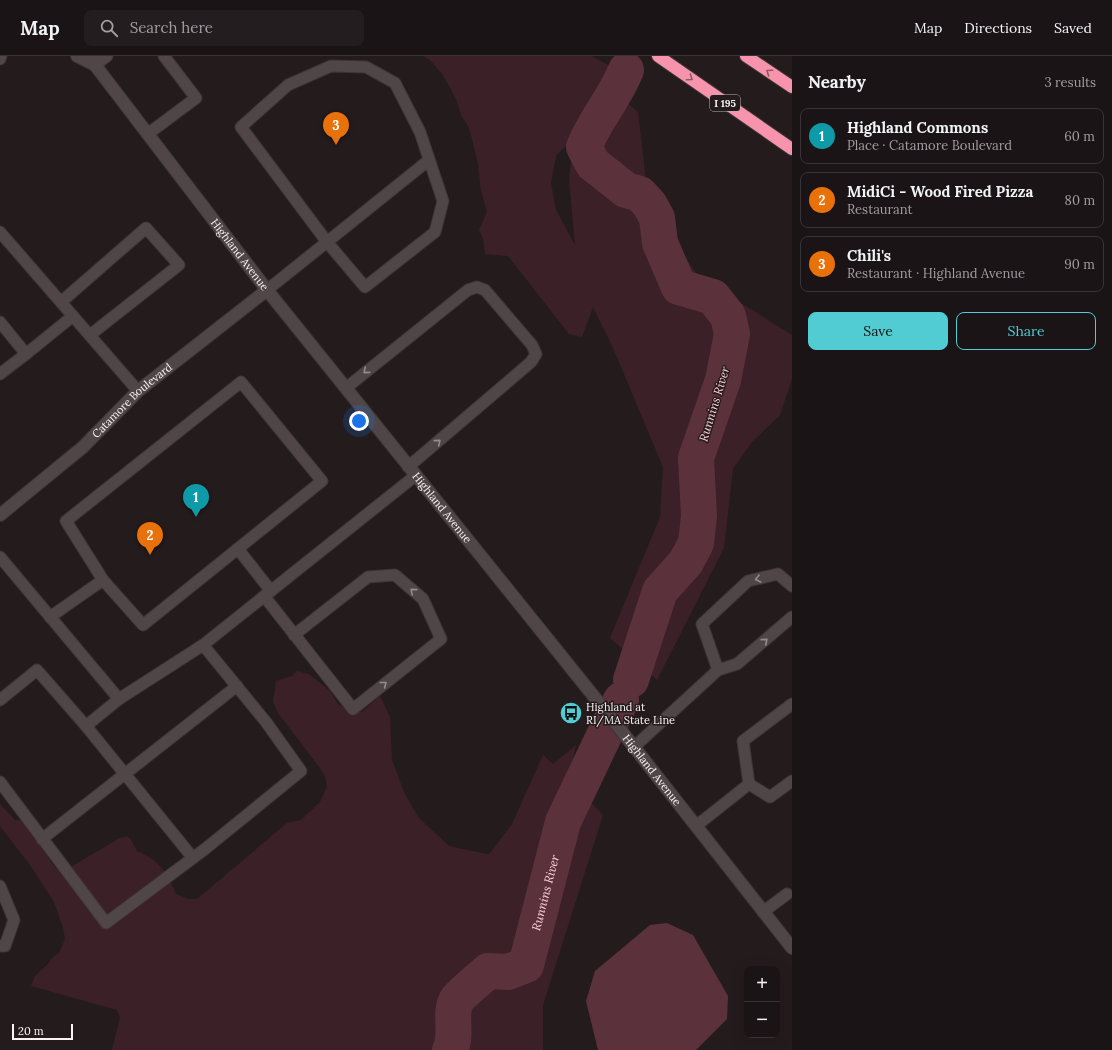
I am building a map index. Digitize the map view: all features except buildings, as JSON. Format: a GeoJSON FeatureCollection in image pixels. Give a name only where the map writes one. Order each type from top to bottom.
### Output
{"type":"FeatureCollection","features":[{"type":"Feature","properties":{"kind":"highway","name":"I 195"},"geometry":{"type":"LineString","coordinates":[[658,56],[792,149]]}},
{"type":"Feature","properties":{"kind":"highway"},"geometry":{"type":"LineString","coordinates":[[746,56],[792,88]]}},
{"type":"Feature","properties":{"kind":"main road","name":"Highland Avenue"},"geometry":{"type":"LineString","coordinates":[[77,56],[94,61],[267,290],[411,472],[634,747],[792,948]]}},
{"type":"Feature","properties":{"kind":"main road","name":"Catamore Boulevard"},"geometry":{"type":"LineString","coordinates":[[0,515],[84,447],[138,390],[267,290]]}},
{"type":"Feature","properties":{"kind":"lane"},"geometry":{"type":"LineString","coordinates":[[94,61],[106,56]]}},
{"type":"Feature","properties":{"kind":"lane"},"geometry":{"type":"LineString","coordinates":[[149,134],[196,98],[164,56]]}},
{"type":"Feature","properties":{"kind":"lane"},"geometry":{"type":"LineString","coordinates":[[331,66],[366,67],[396,83],[420,132],[443,201],[435,232],[365,287],[327,242],[241,127],[288,85],[331,66]]}},
{"type":"Feature","properties":{"kind":"lane"},"geometry":{"type":"LineString","coordinates":[[267,290],[429,160]]}},
{"type":"Feature","properties":{"kind":"lane"},"geometry":{"type":"LineString","coordinates":[[61,302],[146,228],[179,265],[90,335]]}},
{"type":"Feature","properties":{"kind":"lane"},"geometry":{"type":"LineString","coordinates":[[0,232],[138,390]]}},
{"type":"Feature","properties":{"kind":"lane"},"geometry":{"type":"LineString","coordinates":[[86,726],[119,699],[203,645],[267,594],[411,472],[531,362],[536,354],[532,346],[485,290],[477,287],[468,290],[346,388]]}},
{"type":"Feature","properties":{"kind":"lane"},"geometry":{"type":"LineString","coordinates":[[0,374],[73,316]]}},
{"type":"Feature","properties":{"kind":"lane"},"geometry":{"type":"LineString","coordinates":[[0,322],[26,354]]}},
{"type":"Feature","properties":{"kind":"lane"},"geometry":{"type":"LineString","coordinates":[[241,382],[322,481],[143,625],[103,580],[66,521],[241,382]]}},
{"type":"Feature","properties":{"kind":"lane"},"geometry":{"type":"LineString","coordinates":[[238,549],[294,635],[354,709],[442,639],[423,599],[395,575],[368,577],[294,635]]}},
{"type":"Feature","properties":{"kind":"lane"},"geometry":{"type":"LineString","coordinates":[[0,557],[119,699]]}},
{"type":"Feature","properties":{"kind":"lane"},"geometry":{"type":"LineString","coordinates":[[718,670],[702,624],[748,581],[778,574],[792,586]]}},
{"type":"Feature","properties":{"kind":"lane"},"geometry":{"type":"LineString","coordinates":[[50,617],[103,580]]}},
{"type":"Feature","properties":{"kind":"lane"},"geometry":{"type":"LineString","coordinates":[[634,747],[718,670],[737,664],[792,617]]}},
{"type":"Feature","properties":{"kind":"lane"},"geometry":{"type":"LineString","coordinates":[[0,782],[106,923],[193,858],[301,770],[237,686],[203,645]]}},
{"type":"Feature","properties":{"kind":"lane"},"geometry":{"type":"LineString","coordinates":[[0,700],[38,670],[126,774],[193,858]]}},
{"type":"Feature","properties":{"kind":"lane"},"geometry":{"type":"LineString","coordinates":[[42,839],[237,686]]}},
{"type":"Feature","properties":{"kind":"lane"},"geometry":{"type":"LineString","coordinates":[[749,784],[743,741],[792,704]]}},
{"type":"Feature","properties":{"kind":"lane"},"geometry":{"type":"LineString","coordinates":[[749,784],[770,797],[792,781]]}},
{"type":"Feature","properties":{"kind":"lane"},"geometry":{"type":"LineString","coordinates":[[696,826],[749,784]]}},
{"type":"Feature","properties":{"kind":"lane"},"geometry":{"type":"LineString","coordinates":[[0,886],[14,920],[3,946]]}},
{"type":"Feature","properties":{"kind":"lane"},"geometry":{"type":"LineString","coordinates":[[763,912],[787,894]]}},
{"type":"Feature","properties":{"kind":"shaded area"},"geometry":{"type":"Polygon","coordinates":[[[423,56],[592,56],[638,82],[632,93],[625,101],[638,112],[649,207],[699,277],[792,335],[792,379],[780,415],[752,442],[733,469],[724,548],[657,680],[610,638],[660,517],[663,467],[613,348],[593,307],[582,337],[569,334],[508,256],[485,254],[483,238],[479,230],[487,212],[481,191],[478,164],[469,127],[462,117],[456,99],[443,75],[430,60],[423,56]],[[573,138],[556,156],[551,183],[556,210],[575,245],[569,180],[573,138]]]}},
{"type":"Feature","properties":{"kind":"shaded area"},"geometry":{"type":"Polygon","coordinates":[[[297,671],[309,674],[330,691],[338,704],[346,709],[362,712],[380,696],[390,717],[392,760],[404,792],[418,817],[449,846],[487,854],[490,853],[512,824],[543,755],[553,764],[576,745],[568,780],[603,815],[543,1005],[543,1050],[112,1050],[120,1018],[117,1010],[31,986],[35,976],[48,964],[51,959],[59,953],[65,939],[63,928],[54,902],[30,865],[0,826],[0,804],[15,820],[32,821],[41,847],[56,869],[71,867],[118,839],[127,836],[137,851],[151,858],[166,873],[176,894],[189,899],[197,899],[287,823],[301,820],[320,802],[327,787],[325,777],[320,768],[278,713],[273,702],[276,681],[292,676],[297,671]]]}},
{"type":"Feature","properties":{"kind":"shaded area"},"geometry":{"type":"Polygon","coordinates":[[[667,923],[693,935],[728,996],[727,1019],[696,1050],[598,1050],[586,1001],[595,971],[650,925],[667,923]]]}},
{"type":"Feature","properties":{"kind":"waterway","name":"Runnins River"},"geometry":{"type":"LineString","coordinates":[[626,70],[584,147],[593,164],[626,190],[640,194],[650,205],[657,218],[660,243],[679,287],[713,297],[728,316],[732,334],[723,380],[696,458],[699,516],[696,543],[686,562],[660,591],[631,680]]}},
{"type":"Feature","properties":{"kind":"waterway","name":"Runnins River"},"geometry":{"type":"LineString","coordinates":[[450,1050],[453,1038],[453,1013],[456,1001],[488,971],[508,972],[526,965],[563,822],[621,700]]}},
{"type":"Feature","properties":{"kind":"place","name":"Chili's"},"geometry":{"type":"Point","coordinates":[336,145]}},
{"type":"Feature","properties":{"kind":"place","name":"Highland Commons"},"geometry":{"type":"Point","coordinates":[196,517]}},
{"type":"Feature","properties":{"kind":"place","name":"MidiCi - Wood Fired Pizza"},"geometry":{"type":"Point","coordinates":[150,555]}},
{"type":"Feature","properties":{"kind":"place","name":"Highland at RI/MA State Line"},"geometry":{"type":"Point","coordinates":[571,713]}}]}
